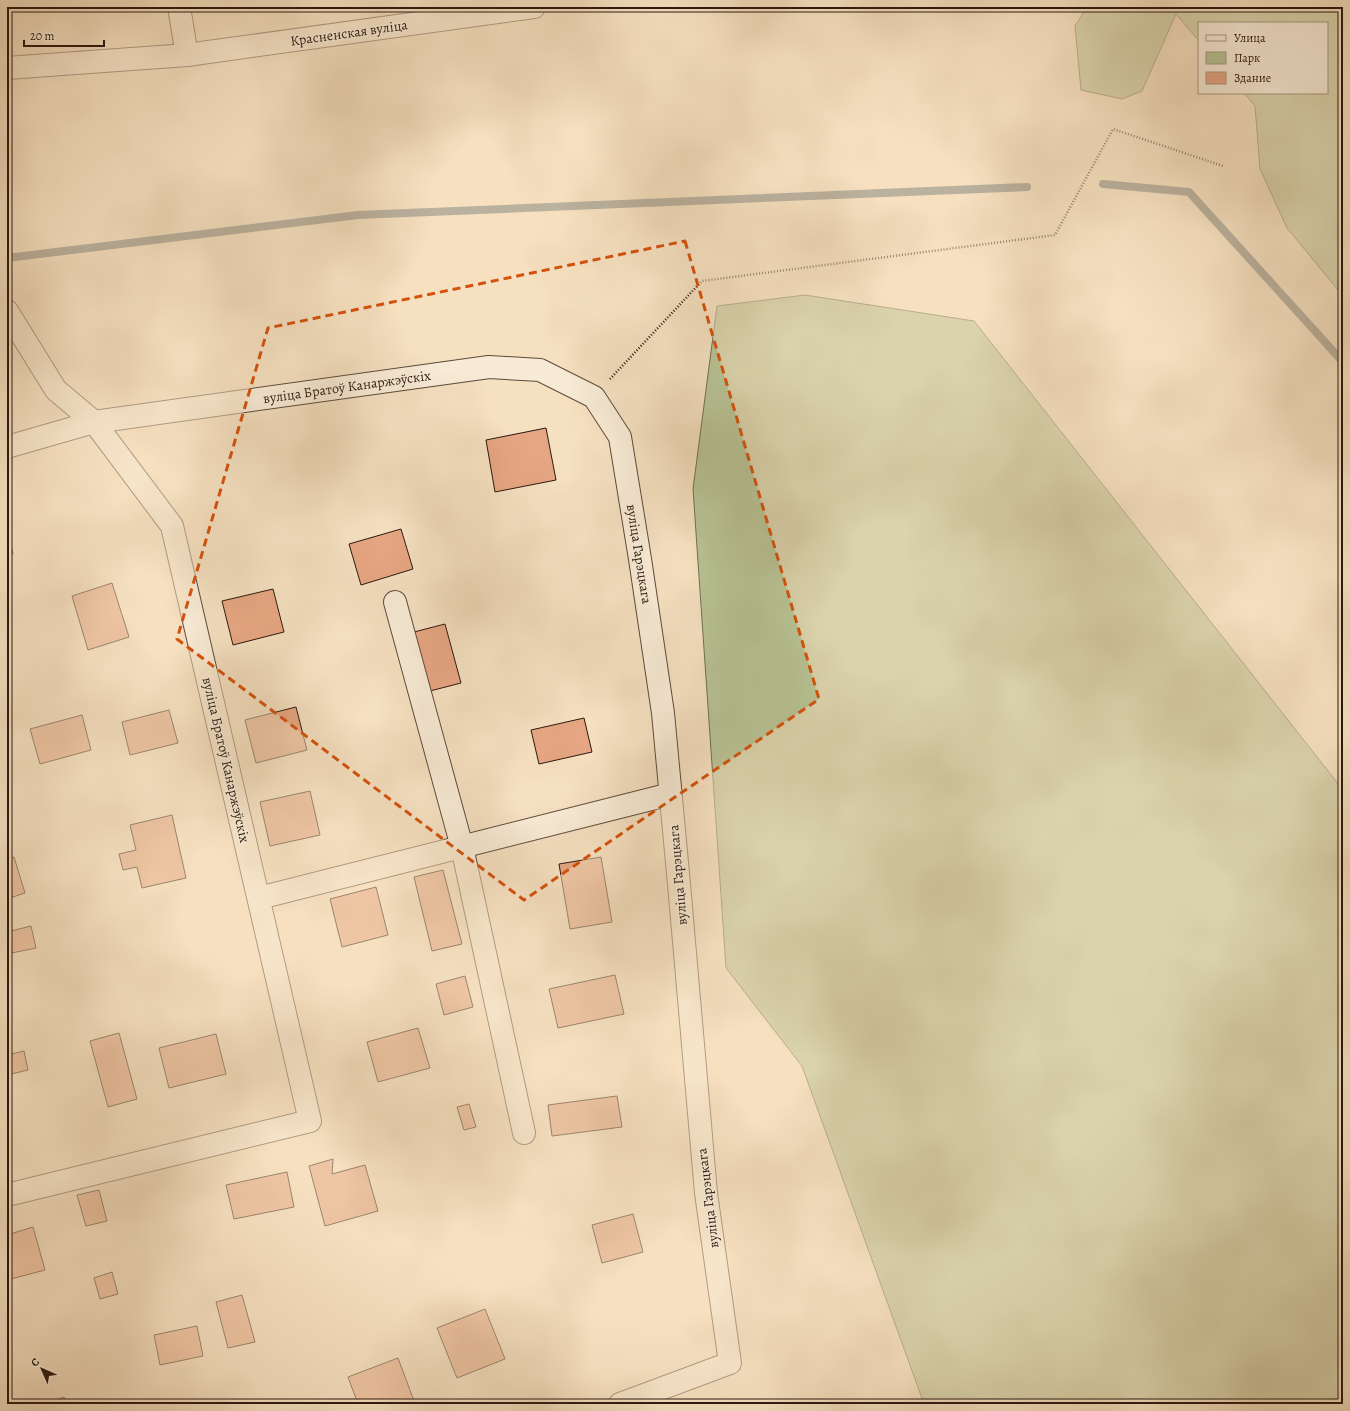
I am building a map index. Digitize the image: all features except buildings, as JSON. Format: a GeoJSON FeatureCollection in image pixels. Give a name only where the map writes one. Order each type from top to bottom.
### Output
{"type":"FeatureCollection","features":[{"type":"Feature","properties":{"kind":"street"},"geometry":{"type":"LineString","coordinates":[[179,7],[187,55]]}},
{"type":"Feature","properties":{"kind":"street","name":"Красненская вуліца"},"geometry":{"type":"LineString","coordinates":[[7,68],[187,55],[534,7]]}},
{"type":"Feature","properties":{"kind":"street"},"geometry":{"type":"LineString","coordinates":[[7,311],[56,390],[94,422]]}},
{"type":"Feature","properties":{"kind":"street","name":"вуліца Братоў Канаржэўскіх"},"geometry":{"type":"LineString","coordinates":[[7,447],[94,422],[489,367],[540,370],[594,397]]}},
{"type":"Feature","properties":{"kind":"street","name":"вуліца Гарэцкага"},"geometry":{"type":"LineString","coordinates":[[594,397],[620,437],[663,713],[706,1193],[730,1363],[620,1404]]}},
{"type":"Feature","properties":{"kind":"street","name":"вуліца Братоў Канаржэўскіх"},"geometry":{"type":"LineString","coordinates":[[7,1195],[310,1121],[172,526],[94,422]]}},
{"type":"Feature","properties":{"kind":"street"},"geometry":{"type":"LineString","coordinates":[[395,602],[462,847],[524,1133]]}},
{"type":"Feature","properties":{"kind":"street"},"geometry":{"type":"LineString","coordinates":[[259,898],[671,794]]}},
{"type":"Feature","properties":{"kind":"path"},"geometry":{"type":"LineString","coordinates":[[594,397],[702,281],[1055,235],[1113,129],[1223,166]]}},
{"type":"Feature","properties":{"kind":"highlighted area"},"geometry":{"type":"Polygon","coordinates":[[[685,241],[819,699],[524,900],[177,639],[268,328],[685,241]]]}},
{"type":"Feature","properties":{"kind":"green space"},"geometry":{"type":"Polygon","coordinates":[[[1087,7],[1343,7],[1343,296],[1287,228],[1260,169],[1255,106],[1245,94],[1328,94],[1328,22],[1198,22],[1198,40],[1176,14],[1142,91],[1122,99],[1081,90],[1075,26],[1087,7]]]}},
{"type":"Feature","properties":{"kind":"green space"},"geometry":{"type":"Polygon","coordinates":[[[805,295],[974,321],[1343,790],[1343,1404],[924,1404],[802,1066],[726,968],[693,489],[717,306],[805,295]]]}},
{"type":"Feature","properties":{"kind":"waterway"},"geometry":{"type":"LineString","coordinates":[[1103,184],[1189,192],[1343,362]]}},
{"type":"Feature","properties":{"kind":"waterway"},"geometry":{"type":"LineString","coordinates":[[7,258],[358,215],[1027,187]]}}]}
